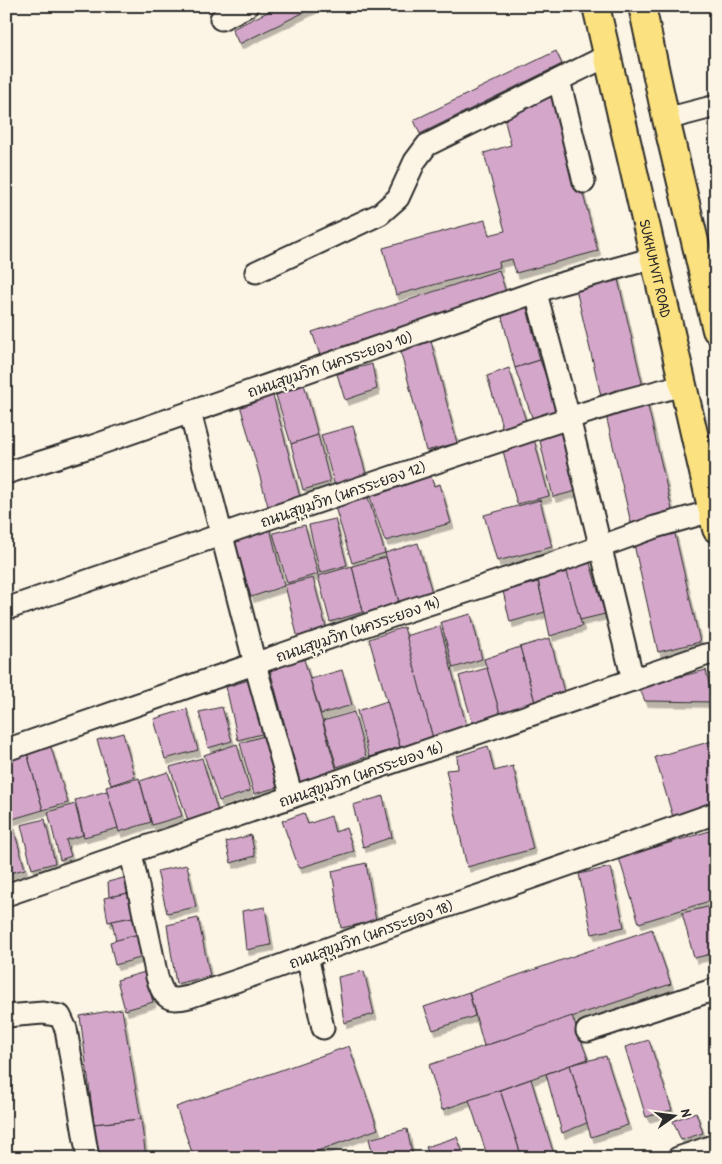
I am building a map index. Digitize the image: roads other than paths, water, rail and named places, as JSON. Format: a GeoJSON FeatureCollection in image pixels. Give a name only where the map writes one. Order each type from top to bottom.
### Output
{"type":"FeatureCollection","features":[{"type":"Feature","properties":{"kind":"main road","name":"SUKHUMVIT ROAD"},"geometry":{"type":"LineString","coordinates":[[596,6],[714,520]]}},
{"type":"Feature","properties":{"kind":"main road"},"geometry":{"type":"LineString","coordinates":[[642,6],[666,119],[710,279],[716,330]]}},
{"type":"Feature","properties":{"kind":"street"},"geometry":{"type":"LineString","coordinates":[[221,19],[247,6]]}},
{"type":"Feature","properties":{"kind":"street"},"geometry":{"type":"LineString","coordinates":[[256,272],[380,214],[398,198],[415,161],[427,145],[607,56]]}},
{"type":"Feature","properties":{"kind":"street"},"geometry":{"type":"LineString","coordinates":[[559,80],[584,182]]}},
{"type":"Feature","properties":{"kind":"street"},"geometry":{"type":"LineString","coordinates":[[666,119],[716,106]]}},
{"type":"Feature","properties":{"kind":"street","name":"ถนนสุขุมวิท (นครระยอง 10)"},"geometry":{"type":"LineString","coordinates":[[6,473],[93,446],[536,292],[654,258]]}},
{"type":"Feature","properties":{"kind":"street"},"geometry":{"type":"LineString","coordinates":[[536,292],[633,680]]}},
{"type":"Feature","properties":{"kind":"street","name":"ถนนสุขุมวิท (นครระยอง 12)"},"geometry":{"type":"LineString","coordinates":[[6,609],[569,418],[622,401],[683,385]]}},
{"type":"Feature","properties":{"kind":"street"},"geometry":{"type":"LineString","coordinates":[[190,412],[255,664],[292,797]]}},
{"type":"Feature","properties":{"kind":"street","name":"ถนนสุขุมวิท (นครระยอง 14)"},"geometry":{"type":"LineString","coordinates":[[6,750],[655,527],[714,520]]}},
{"type":"Feature","properties":{"kind":"street","name":"ถนนสุขุมวิท (นครระยอง 16)"},"geometry":{"type":"LineString","coordinates":[[6,895],[716,653]]}},
{"type":"Feature","properties":{"kind":"street","name":"ถนนสุขุมวิท (นครระยอง 18)"},"geometry":{"type":"LineString","coordinates":[[131,852],[161,991],[167,998],[176,1000],[716,813]]}},
{"type":"Feature","properties":{"kind":"street"},"geometry":{"type":"LineString","coordinates":[[307,956],[323,1028]]}},
{"type":"Feature","properties":{"kind":"street"},"geometry":{"type":"LineString","coordinates":[[587,1031],[716,988]]}},
{"type":"Feature","properties":{"kind":"street"},"geometry":{"type":"LineString","coordinates":[[6,1016],[43,1013],[60,1016],[66,1029],[70,1046],[88,1158]]}},
{"type":"Feature","properties":{"kind":"street"},"geometry":{"type":"LineString","coordinates":[[678,1158],[716,1145]]}}]}
